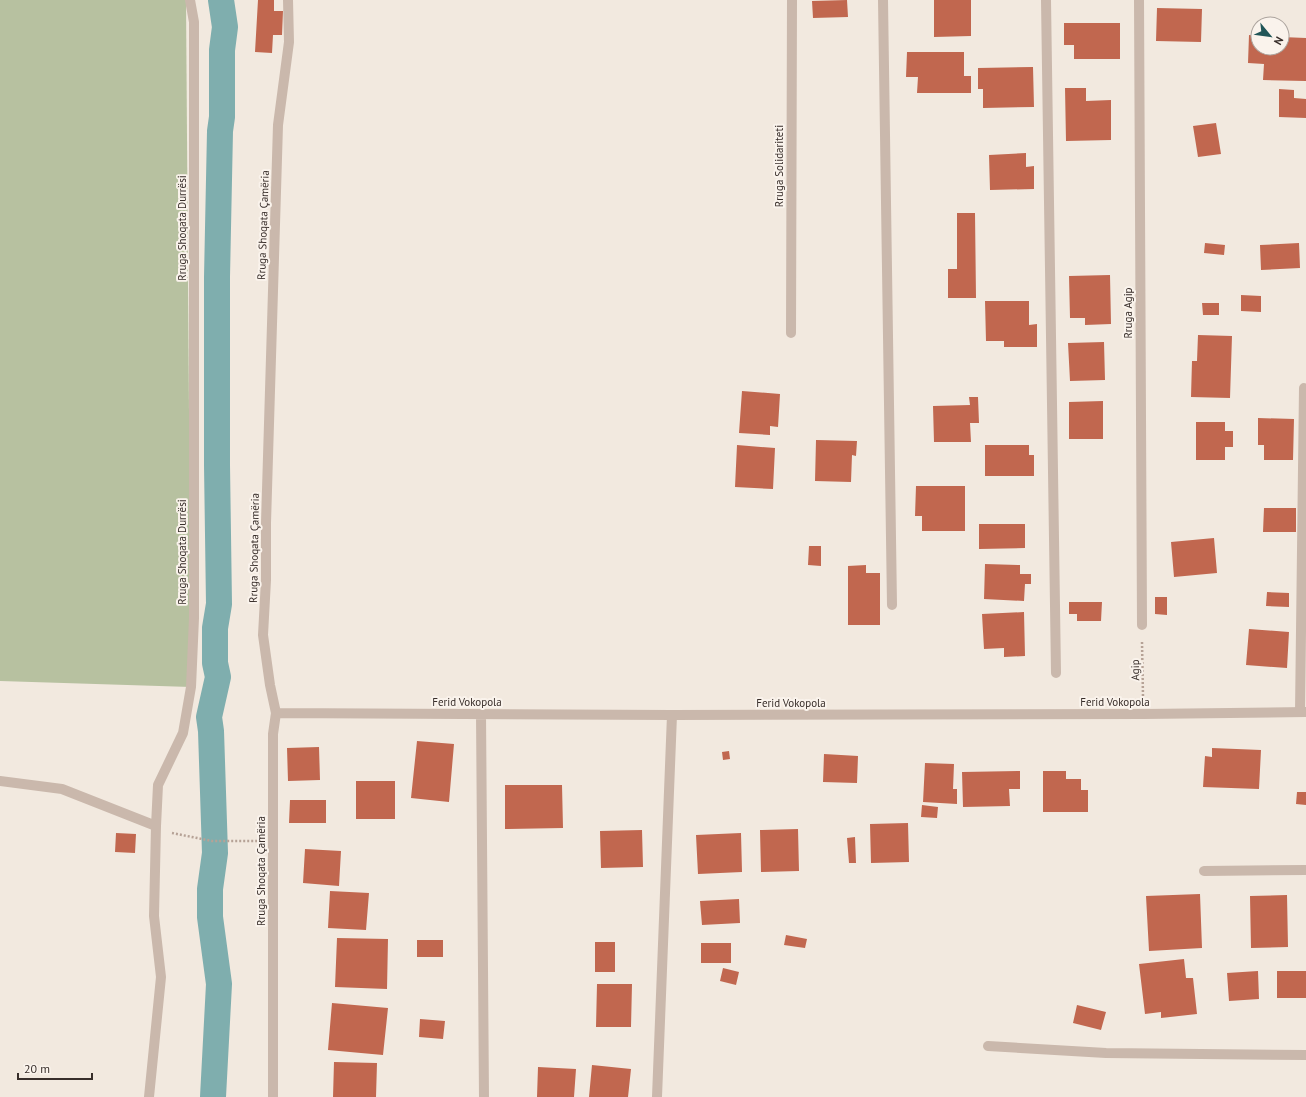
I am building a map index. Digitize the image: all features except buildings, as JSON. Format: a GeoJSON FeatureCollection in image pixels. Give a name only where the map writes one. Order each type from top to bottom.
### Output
{"type":"FeatureCollection","features":[{"type":"Feature","properties":{"kind":"street","name":"Rruga Shoqata Durrësi"},"geometry":{"type":"LineString","coordinates":[[149,1097],[161,977],[154,916],[158,785],[184,733],[191,686],[194,618],[194,22],[190,0]]}},
{"type":"Feature","properties":{"kind":"street","name":"Rruga Shoqata Çamëria"},"geometry":{"type":"LineString","coordinates":[[273,1097],[273,734],[276,713],[263,635],[266,580],[266,523],[278,125],[289,42],[288,0]]}},
{"type":"Feature","properties":{"kind":"street","name":"Rruga Solidariteti"},"geometry":{"type":"LineString","coordinates":[[791,333],[792,0]]}},
{"type":"Feature","properties":{"kind":"street"},"geometry":{"type":"LineString","coordinates":[[883,0],[892,605]]}},
{"type":"Feature","properties":{"kind":"street"},"geometry":{"type":"LineString","coordinates":[[1046,0],[1056,673]]}},
{"type":"Feature","properties":{"kind":"street","name":"Rruga Agip"},"geometry":{"type":"LineString","coordinates":[[1139,0],[1142,626]]}},
{"type":"Feature","properties":{"kind":"street"},"geometry":{"type":"LineString","coordinates":[[1303,712],[1304,388]]}},
{"type":"Feature","properties":{"kind":"street","name":"Ferid Vokopola"},"geometry":{"type":"LineString","coordinates":[[276,713],[672,715],[1144,714],[1303,712]]}},
{"type":"Feature","properties":{"kind":"street"},"geometry":{"type":"LineString","coordinates":[[481,714],[484,1097]]}},
{"type":"Feature","properties":{"kind":"street"},"geometry":{"type":"LineString","coordinates":[[657,1097],[672,715]]}},
{"type":"Feature","properties":{"kind":"street"},"geometry":{"type":"LineString","coordinates":[[0,781],[62,789],[156,826]]}},
{"type":"Feature","properties":{"kind":"street"},"geometry":{"type":"LineString","coordinates":[[1204,872],[1306,870]]}},
{"type":"Feature","properties":{"kind":"street"},"geometry":{"type":"LineString","coordinates":[[988,1046],[1106,1053],[1306,1055]]}},
{"type":"Feature","properties":{"kind":"path","name":"Agip"},"geometry":{"type":"LineString","coordinates":[[1142,626],[1144,714]]}},
{"type":"Feature","properties":{"kind":"path"},"geometry":{"type":"LineString","coordinates":[[156,826],[175,834],[212,841],[254,841]]}},
{"type":"Feature","properties":{"kind":"green space"},"geometry":{"type":"Polygon","coordinates":[[[0,0],[186,0],[191,687],[0,681],[0,0]]]}},
{"type":"Feature","properties":{"kind":"waterway"},"geometry":{"type":"LineString","coordinates":[[213,1097],[219,984],[210,917],[210,889],[215,853],[211,731],[209,717],[218,677],[215,663],[215,628],[219,604],[217,277],[220,131],[222,117],[222,50],[225,27],[221,0]]}}]}
